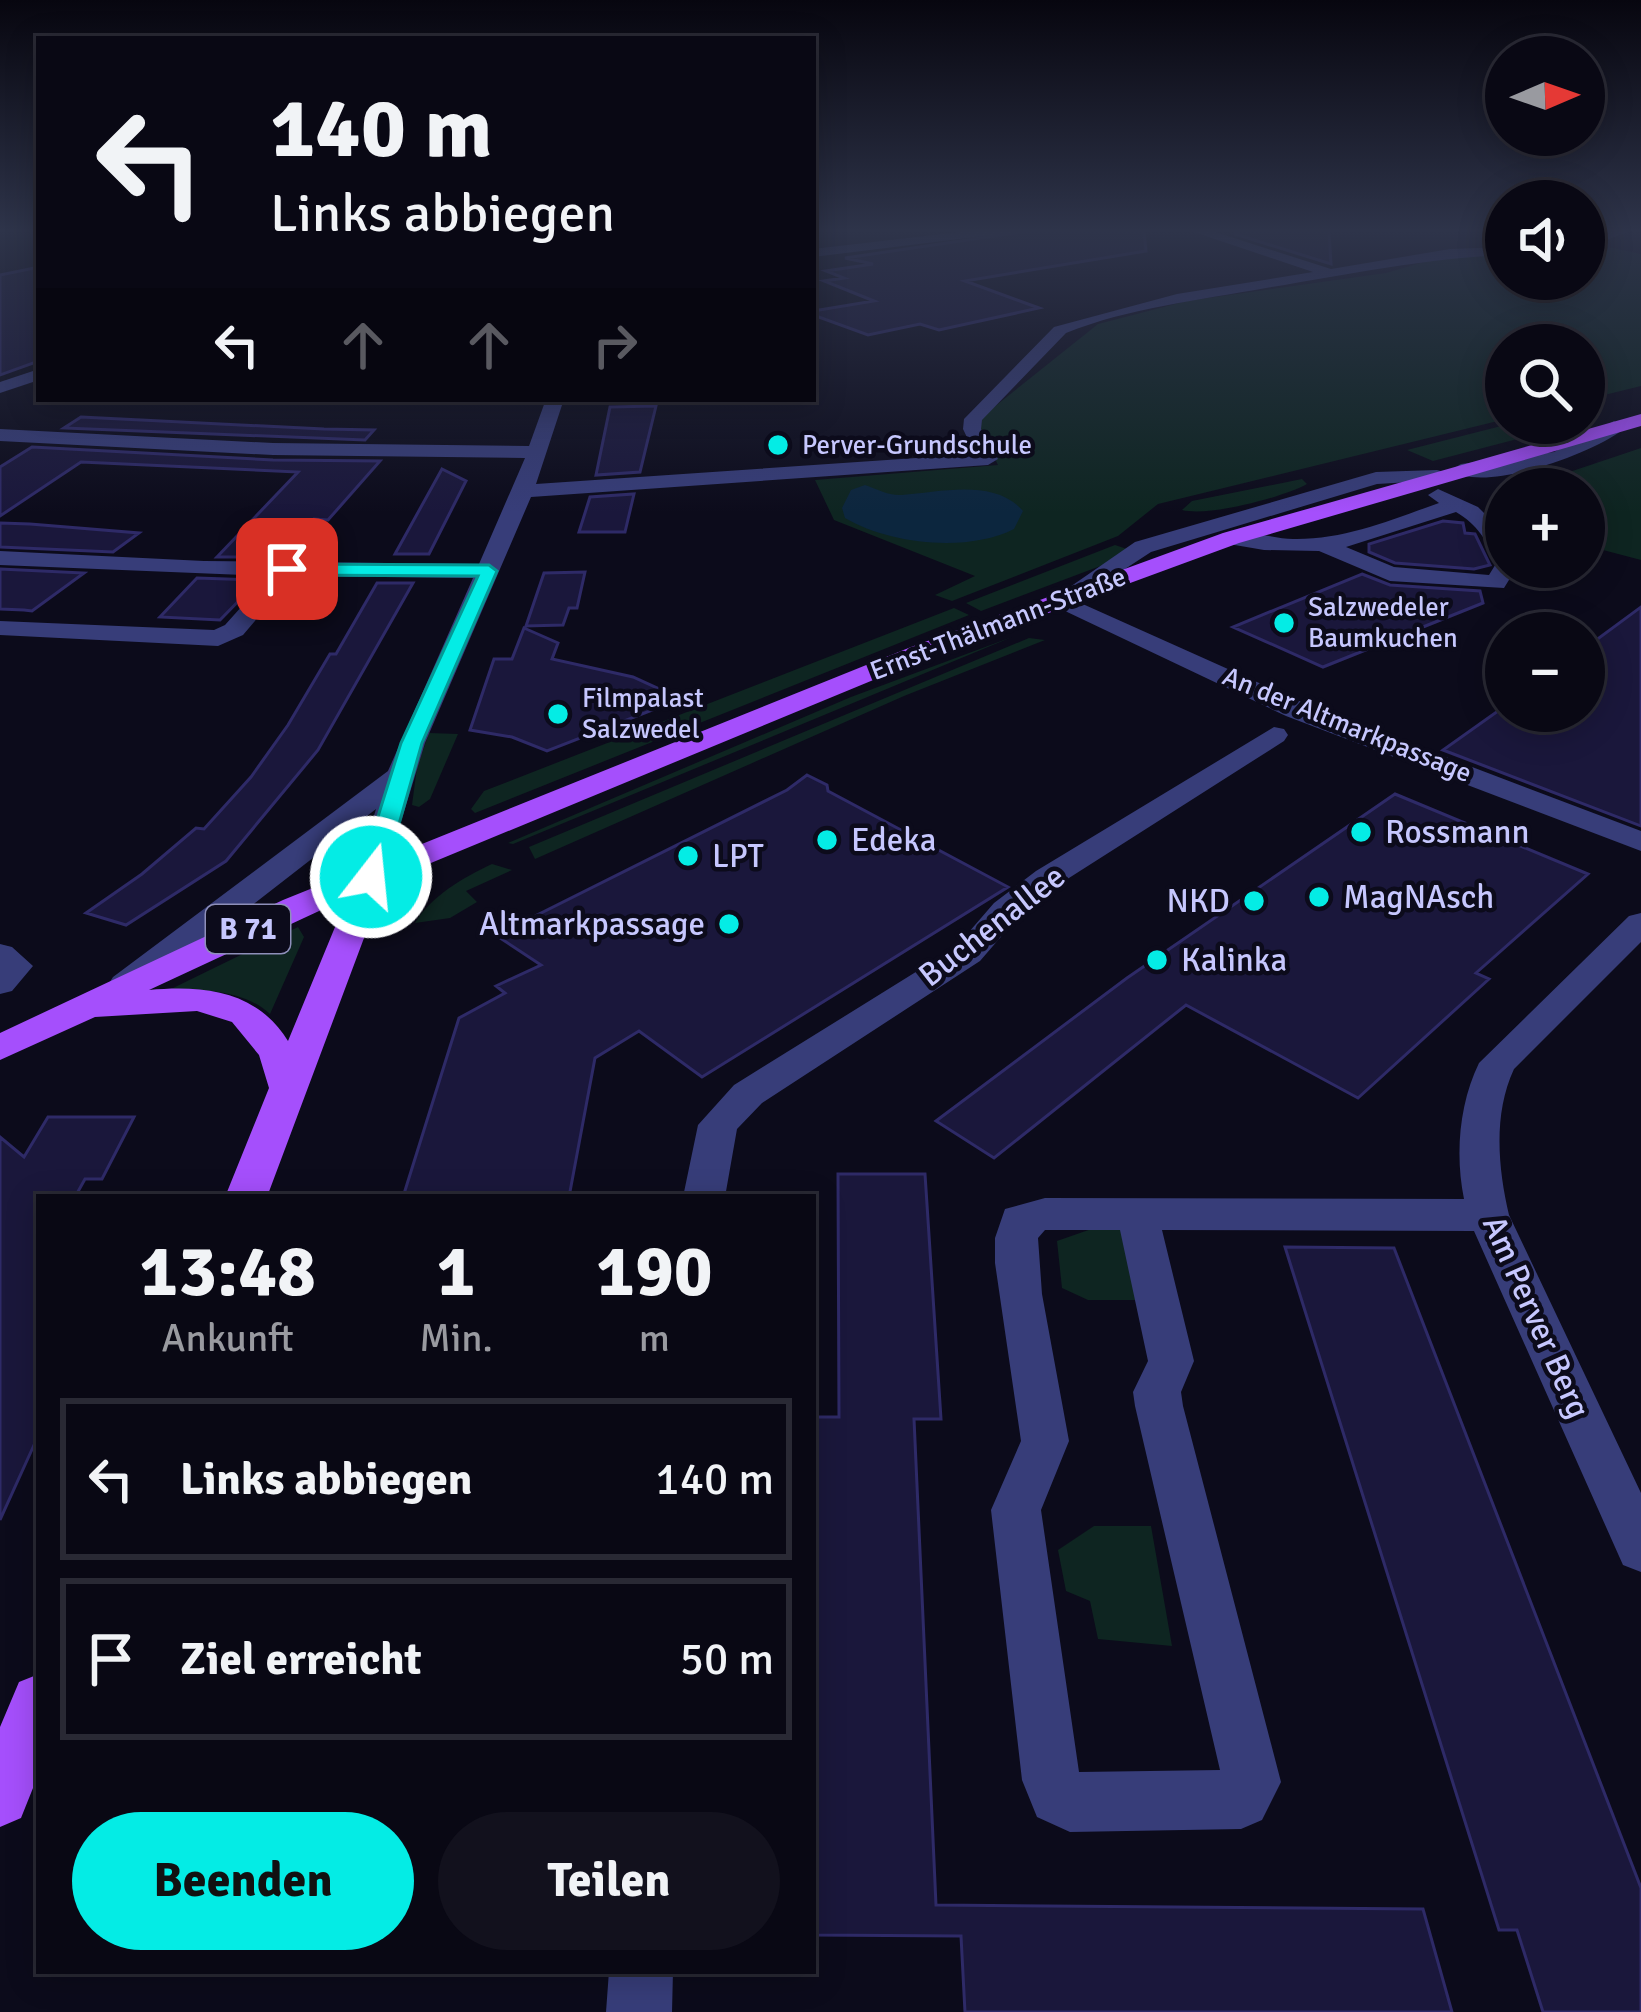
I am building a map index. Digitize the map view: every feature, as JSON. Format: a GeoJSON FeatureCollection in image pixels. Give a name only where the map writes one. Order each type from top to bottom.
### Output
{"type":"FeatureCollection","features":[{"type":"Feature","properties":{"kind":"main road"},"geometry":{"type":"LineString","coordinates":[[1614,427],[1641,420]]}},
{"type":"Feature","properties":{"kind":"main road","name":"Ernst-Thälmann-Straße"},"geometry":{"type":"LineString","coordinates":[[371,877],[810,695],[1066,598],[1231,538],[1461,470]]}},
{"type":"Feature","properties":{"kind":"main road"},"geometry":{"type":"LineString","coordinates":[[246,1194],[371,877]]}},
{"type":"Feature","properties":{"kind":"main road","name":"B 71"},"geometry":{"type":"LineString","coordinates":[[0,1048],[126,985],[371,877]]}},
{"type":"Feature","properties":{"kind":"main road"},"geometry":{"type":"LineString","coordinates":[[66,1015],[176,1000],[226,1005],[263,1024],[281,1054],[289,1090]]}},
{"type":"Feature","properties":{"kind":"main road"},"geometry":{"type":"LineString","coordinates":[[0,1798],[36,1709]]}},
{"type":"Feature","properties":{"kind":"street"},"geometry":{"type":"LineString","coordinates":[[523,491],[988,459],[972,429],[973,419],[1060,330],[1079,325]]}},
{"type":"Feature","properties":{"kind":"street"},"geometry":{"type":"LineString","coordinates":[[0,388],[36,375]]}},
{"type":"Feature","properties":{"kind":"street"},"geometry":{"type":"LineString","coordinates":[[371,877],[400,776],[523,491],[553,402]]}},
{"type":"Feature","properties":{"kind":"street"},"geometry":{"type":"LineString","coordinates":[[1461,470],[1536,465],[1589,448],[1614,427]]}},
{"type":"Feature","properties":{"kind":"street"},"geometry":{"type":"LineString","coordinates":[[0,435],[273,449],[537,452]]}},
{"type":"Feature","properties":{"kind":"street"},"geometry":{"type":"LineString","coordinates":[[1066,598],[1143,547],[1376,478],[1437,476]]}},
{"type":"Feature","properties":{"kind":"street"},"geometry":{"type":"LineString","coordinates":[[1413,484],[1485,520]]}},
{"type":"Feature","properties":{"kind":"street"},"geometry":{"type":"LineString","coordinates":[[1231,538],[1266,546],[1328,548],[1458,504]]}},
{"type":"Feature","properties":{"kind":"street"},"geometry":{"type":"LineString","coordinates":[[1328,548],[1390,574],[1485,582]]}},
{"type":"Feature","properties":{"kind":"street"},"geometry":{"type":"LineString","coordinates":[[0,558],[489,571]]}},
{"type":"Feature","properties":{"kind":"street"},"geometry":{"type":"LineString","coordinates":[[0,628],[218,638],[234,630],[287,569]]}},
{"type":"Feature","properties":{"kind":"street","name":"An der Altmarkpassage"},"geometry":{"type":"LineString","coordinates":[[1066,598],[1278,724],[1641,842]]}},
{"type":"Feature","properties":{"kind":"street","name":"Buchenallee"},"geometry":{"type":"LineString","coordinates":[[704,1194],[706,1164],[718,1125],[748,1094],[968,954],[1006,910],[1047,878],[1278,724]]}},
{"type":"Feature","properties":{"kind":"street"},"geometry":{"type":"LineString","coordinates":[[126,985],[400,776]]}},
{"type":"Feature","properties":{"kind":"street","name":"Am Perver Berg"},"geometry":{"type":"LineString","coordinates":[[1641,923],[1498,1064],[1486,1088],[1478,1168],[1488,1215],[1641,1548]]}},
{"type":"Feature","properties":{"kind":"street"},"geometry":{"type":"LineString","coordinates":[[0,954],[16,966],[0,983]]}},
{"type":"Feature","properties":{"kind":"street"},"geometry":{"type":"LineString","coordinates":[[1137,1213],[1171,1361],[1157,1392],[1252,1782],[1241,1799],[1070,1802],[1058,1796],[1051,1780],[1016,1510],[1018,1495],[1041,1460],[1045,1441],[1016,1228],[1020,1220],[1035,1214],[1137,1213],[1488,1215]]}},
{"type":"Feature","properties":{"kind":"street"},"geometry":{"type":"LineString","coordinates":[[639,2012],[641,1974]]}},
{"type":"Feature","properties":{"kind":"green space"},"geometry":{"type":"Polygon","coordinates":[[[1097,325],[1485,325],[1485,424],[1158,504],[1118,536],[952,601],[935,595],[975,576],[834,520],[815,480],[998,465],[980,428],[983,416],[1097,325]]]}},
{"type":"Feature","properties":{"kind":"green space"},"geometry":{"type":"Polygon","coordinates":[[[1605,325],[1641,325],[1641,386],[1605,395],[1605,325]]]}},
{"type":"Feature","properties":{"kind":"green space"},"geometry":{"type":"Polygon","coordinates":[[[1485,430],[1485,444],[1498,444],[1433,461],[1407,450],[1485,430]]]}},
{"type":"Feature","properties":{"kind":"green space"},"geometry":{"type":"Polygon","coordinates":[[[1641,448],[1641,560],[1605,551],[1605,468],[1582,468],[1641,448]]]}},
{"type":"Feature","properties":{"kind":"green space"},"geometry":{"type":"Polygon","coordinates":[[[1302,479],[1307,484],[1264,500],[1210,511],[1182,510],[1192,501],[1302,479]]]}},
{"type":"Feature","properties":{"kind":"green space"},"geometry":{"type":"Polygon","coordinates":[[[1115,545],[1127,549],[1119,559],[981,611],[966,603],[1115,545]]]}},
{"type":"Feature","properties":{"kind":"green space"},"geometry":{"type":"Polygon","coordinates":[[[954,608],[969,615],[475,813],[471,809],[484,791],[954,608]]]}},
{"type":"Feature","properties":{"kind":"green space"},"geometry":{"type":"Polygon","coordinates":[[[1012,637],[513,844],[508,843],[851,697],[1012,637]]]}},
{"type":"Feature","properties":{"kind":"green space"},"geometry":{"type":"Polygon","coordinates":[[[1029,638],[1045,640],[904,696],[535,859],[529,847],[1029,638]]]}},
{"type":"Feature","properties":{"kind":"green space"},"geometry":{"type":"Polygon","coordinates":[[[429,733],[458,734],[430,799],[419,807],[412,805],[417,767],[429,733]]]}},
{"type":"Feature","properties":{"kind":"green space"},"geometry":{"type":"Polygon","coordinates":[[[492,864],[512,870],[466,891],[477,902],[450,918],[415,923],[439,896],[492,864]]]}},
{"type":"Feature","properties":{"kind":"green space"},"geometry":{"type":"Polygon","coordinates":[[[298,927],[304,937],[270,1014],[236,996],[171,989],[298,927]]]}},
{"type":"Feature","properties":{"kind":"green space"},"geometry":{"type":"Polygon","coordinates":[[[1120,1225],[1137,1300],[1088,1300],[1062,1288],[1057,1241],[1100,1226],[1120,1225]]]}},
{"type":"Feature","properties":{"kind":"green space"},"geometry":{"type":"Polygon","coordinates":[[[1094,1526],[1151,1526],[1172,1646],[1098,1639],[1090,1601],[1066,1591],[1058,1550],[1094,1526]]]}},
{"type":"Feature","properties":{"kind":"water"},"geometry":{"type":"Polygon","coordinates":[[[865,485],[897,495],[982,491],[998,494],[1023,511],[1014,529],[974,541],[905,539],[845,518],[842,508],[851,490],[865,485]]]}},
{"type":"Feature","properties":{"kind":"building"},"geometry":{"type":"Polygon","coordinates":[[[0,325],[36,325],[36,362],[0,375],[0,325]]]}},
{"type":"Feature","properties":{"kind":"building"},"geometry":{"type":"Polygon","coordinates":[[[840,325],[916,325],[868,335],[840,325]]]}},
{"type":"Feature","properties":{"kind":"building"},"geometry":{"type":"Polygon","coordinates":[[[923,325],[962,325],[939,330],[923,325]]]}},
{"type":"Feature","properties":{"kind":"building"},"geometry":{"type":"Polygon","coordinates":[[[656,406],[640,472],[596,475],[610,407],[656,406]]]}},
{"type":"Feature","properties":{"kind":"building"},"geometry":{"type":"Polygon","coordinates":[[[81,417],[374,430],[365,440],[64,428],[81,417]]]}},
{"type":"Feature","properties":{"kind":"building"},"geometry":{"type":"Polygon","coordinates":[[[32,447],[380,461],[328,520],[314,519],[283,557],[217,557],[298,472],[81,462],[0,516],[0,467],[32,447]]]}},
{"type":"Feature","properties":{"kind":"building"},"geometry":{"type":"Polygon","coordinates":[[[442,469],[466,481],[429,554],[395,554],[442,469]]]}},
{"type":"Feature","properties":{"kind":"building"},"geometry":{"type":"Polygon","coordinates":[[[634,494],[625,532],[579,532],[590,497],[634,494]]]}},
{"type":"Feature","properties":{"kind":"building"},"geometry":{"type":"Polygon","coordinates":[[[1443,521],[1463,523],[1465,533],[1475,534],[1485,566],[1395,563],[1369,552],[1369,544],[1443,521]]]}},
{"type":"Feature","properties":{"kind":"building"},"geometry":{"type":"Polygon","coordinates":[[[0,523],[139,533],[113,552],[0,547],[0,523]]]}},
{"type":"Feature","properties":{"kind":"building"},"geometry":{"type":"Polygon","coordinates":[[[0,569],[84,573],[32,611],[0,609],[0,569]]]}},
{"type":"Feature","properties":{"kind":"building"},"geometry":{"type":"Polygon","coordinates":[[[585,572],[577,608],[569,608],[563,625],[526,626],[544,573],[585,572]]]}},
{"type":"Feature","properties":{"kind":"building"},"geometry":{"type":"Polygon","coordinates":[[[1362,574],[1390,585],[1480,591],[1483,603],[1323,667],[1233,627],[1362,574]]]}},
{"type":"Feature","properties":{"kind":"building"},"geometry":{"type":"Polygon","coordinates":[[[197,578],[259,580],[220,620],[160,617],[197,578]]]}},
{"type":"Feature","properties":{"kind":"building"},"geometry":{"type":"Polygon","coordinates":[[[377,583],[413,583],[318,750],[226,861],[126,925],[86,913],[196,828],[204,829],[251,777],[330,654],[336,654],[377,583]]]}},
{"type":"Feature","properties":{"kind":"building"},"geometry":{"type":"Polygon","coordinates":[[[1641,607],[1641,826],[1443,750],[1485,720],[1485,732],[1605,732],[1605,634],[1641,607]]]}},
{"type":"Feature","properties":{"kind":"building","name":"Filmpalast Salzwedel"},"geometry":{"type":"Polygon","coordinates":[[[524,628],[558,643],[552,659],[633,677],[681,699],[547,751],[512,737],[470,730],[494,659],[512,659],[524,628]]]}},
{"type":"Feature","properties":{"kind":"building","name":"Altmarkpassage"},"geometry":{"type":"Polygon","coordinates":[[[807,775],[827,785],[828,791],[1008,887],[702,1077],[639,1031],[595,1058],[570,1194],[404,1194],[459,1018],[505,993],[496,986],[541,965],[491,932],[529,919],[787,790],[807,775]]]}},
{"type":"Feature","properties":{"kind":"building"},"geometry":{"type":"Polygon","coordinates":[[[1395,794],[1588,874],[1476,973],[1489,979],[1358,1098],[1186,1005],[994,1158],[936,1121],[1127,978],[1395,794]]]}},
{"type":"Feature","properties":{"kind":"building"},"geometry":{"type":"Polygon","coordinates":[[[48,1117],[134,1117],[102,1179],[85,1179],[77,1194],[36,1194],[36,1441],[0,1520],[0,1137],[24,1157],[48,1117]]]}},
{"type":"Feature","properties":{"kind":"building"},"geometry":{"type":"Polygon","coordinates":[[[838,1174],[925,1174],[941,1419],[914,1419],[936,1905],[1423,1909],[1452,2012],[965,2012],[961,1936],[816,1935],[816,1417],[839,1417],[838,1174]]]}},
{"type":"Feature","properties":{"kind":"building"},"geometry":{"type":"Polygon","coordinates":[[[1285,1247],[1394,1248],[1641,1888],[1641,2012],[1543,2012],[1517,1930],[1499,1930],[1285,1247]]]}},
{"type":"Feature","properties":{"kind":"place","name":"Perver-Grundschule"},"geometry":{"type":"Point","coordinates":[778,445]}},
{"type":"Feature","properties":{"kind":"place","name":"Salzwedeler Baumkuchen"},"geometry":{"type":"Point","coordinates":[1284,623]}},
{"type":"Feature","properties":{"kind":"place","name":"Filmpalast Salzwedel"},"geometry":{"type":"Point","coordinates":[558,714]}},
{"type":"Feature","properties":{"kind":"place","name":"Rossmann"},"geometry":{"type":"Point","coordinates":[1361,832]}},
{"type":"Feature","properties":{"kind":"place","name":"Edeka"},"geometry":{"type":"Point","coordinates":[827,840]}},
{"type":"Feature","properties":{"kind":"place","name":"LPT"},"geometry":{"type":"Point","coordinates":[688,856]}},
{"type":"Feature","properties":{"kind":"place","name":"MagNAsch"},"geometry":{"type":"Point","coordinates":[1319,897]}},
{"type":"Feature","properties":{"kind":"place","name":"NKD"},"geometry":{"type":"Point","coordinates":[1254,901]}},
{"type":"Feature","properties":{"kind":"place","name":"Altmarkpassage"},"geometry":{"type":"Point","coordinates":[729,924]}},
{"type":"Feature","properties":{"kind":"place","name":"Kalinka"},"geometry":{"type":"Point","coordinates":[1157,960]}},
{"type":"Feature","properties":{"kind":"route"},"geometry":{"type":"LineString","coordinates":[[287,569],[489,571],[411,743],[371,877]]}}]}
